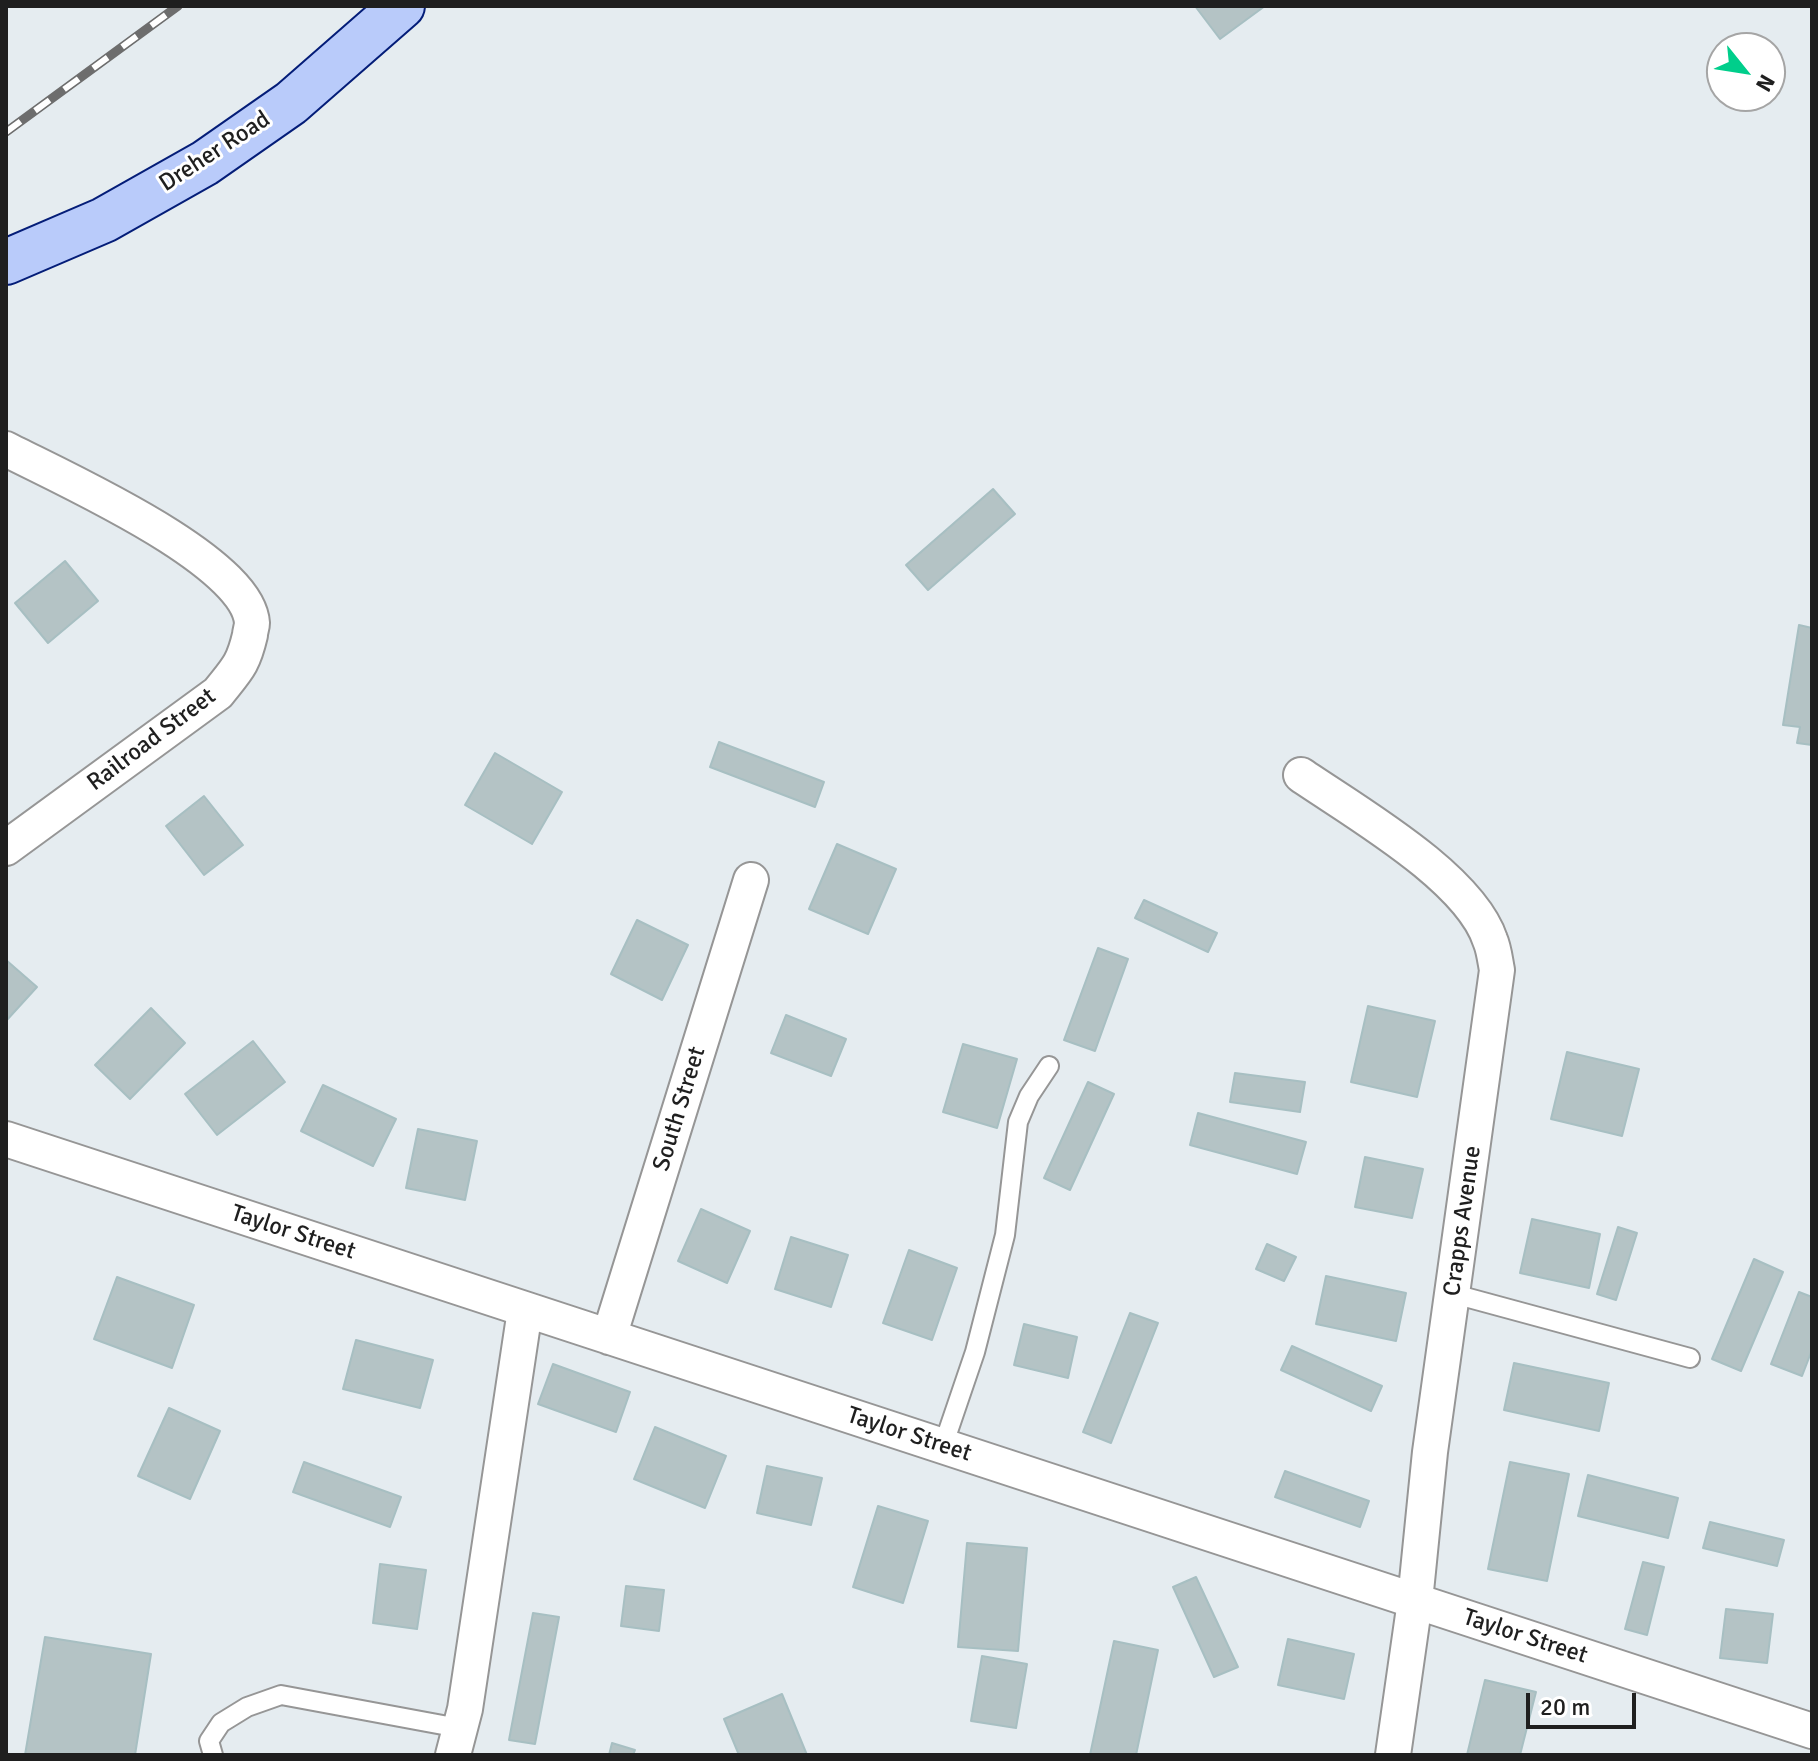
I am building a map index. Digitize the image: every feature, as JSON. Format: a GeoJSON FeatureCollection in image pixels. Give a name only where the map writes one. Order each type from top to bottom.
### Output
{"type":"FeatureCollection","features":[{"type":"Feature","properties":{"kind":"street","name":"Dreher Road"},"geometry":{"type":"LineString","coordinates":[[6,262],[104,220],[205,163],[291,103],[402,6]]}},
{"type":"Feature","properties":{"kind":"street","name":"Railroad Street"},"geometry":{"type":"LineString","coordinates":[[6,449],[176,538],[209,562],[238,589],[252,622],[244,661],[218,693],[6,848]]}},
{"type":"Feature","properties":{"kind":"street","name":"Crapps Avenue"},"geometry":{"type":"LineString","coordinates":[[1301,775],[1425,861],[1472,909],[1490,938],[1497,970],[1430,1452],[1415,1601],[1393,1755]]}},
{"type":"Feature","properties":{"kind":"street","name":"South Street"},"geometry":{"type":"LineString","coordinates":[[609,1337],[751,880]]}},
{"type":"Feature","properties":{"kind":"street","name":"Taylor Street"},"geometry":{"type":"LineString","coordinates":[[6,1139],[1812,1731]]}},
{"type":"Feature","properties":{"kind":"street"},"geometry":{"type":"LineString","coordinates":[[456,1742],[465,1709],[525,1310]]}},
{"type":"Feature","properties":{"kind":"lane"},"geometry":{"type":"LineString","coordinates":[[943,1446],[975,1352],[1005,1235],[1018,1122],[1029,1096],[1049,1066]]}},
{"type":"Feature","properties":{"kind":"lane"},"geometry":{"type":"LineString","coordinates":[[1454,1294],[1690,1358]]}},
{"type":"Feature","properties":{"kind":"lane"},"geometry":{"type":"LineString","coordinates":[[213,1755],[209,1741],[221,1723],[247,1707],[281,1695],[456,1742]]}},
{"type":"Feature","properties":{"kind":"building"},"geometry":{"type":"Polygon","coordinates":[[[1195,6],[1265,6],[1220,39],[1195,6]]]}},
{"type":"Feature","properties":{"kind":"building"},"geometry":{"type":"Polygon","coordinates":[[[993,489],[1015,514],[928,590],[906,565],[993,489]]]}},
{"type":"Feature","properties":{"kind":"building"},"geometry":{"type":"Polygon","coordinates":[[[65,561],[98,601],[48,643],[15,603],[65,561]]]}},
{"type":"Feature","properties":{"kind":"building"},"geometry":{"type":"Polygon","coordinates":[[[1799,625],[1812,628],[1812,745],[1797,743],[1800,727],[1783,725],[1799,625]]]}},
{"type":"Feature","properties":{"kind":"building"},"geometry":{"type":"Polygon","coordinates":[[[719,742],[824,782],[815,807],[710,767],[719,742]]]}},
{"type":"Feature","properties":{"kind":"building"},"geometry":{"type":"Polygon","coordinates":[[[495,753],[562,792],[532,844],[465,805],[495,753]]]}},
{"type":"Feature","properties":{"kind":"building"},"geometry":{"type":"Polygon","coordinates":[[[204,796],[243,845],[204,875],[166,826],[204,796]]]}},
{"type":"Feature","properties":{"kind":"building"},"geometry":{"type":"Polygon","coordinates":[[[837,844],[896,869],[868,934],[809,909],[837,844]]]}},
{"type":"Feature","properties":{"kind":"building"},"geometry":{"type":"Polygon","coordinates":[[[1144,900],[1217,933],[1208,952],[1135,918],[1144,900]]]}},
{"type":"Feature","properties":{"kind":"building"},"geometry":{"type":"Polygon","coordinates":[[[637,920],[688,945],[662,1000],[611,974],[637,920]]]}},
{"type":"Feature","properties":{"kind":"building"},"geometry":{"type":"Polygon","coordinates":[[[1098,948],[1128,959],[1095,1051],[1064,1040],[1098,948]]]}},
{"type":"Feature","properties":{"kind":"building"},"geometry":{"type":"Polygon","coordinates":[[[6,960],[37,987],[6,1021],[6,960]]]}},
{"type":"Feature","properties":{"kind":"building"},"geometry":{"type":"Polygon","coordinates":[[[1368,1006],[1435,1021],[1417,1097],[1351,1082],[1368,1006]]]}},
{"type":"Feature","properties":{"kind":"building"},"geometry":{"type":"Polygon","coordinates":[[[151,1008],[185,1043],[130,1099],[95,1065],[151,1008]]]}},
{"type":"Feature","properties":{"kind":"building"},"geometry":{"type":"Polygon","coordinates":[[[786,1015],[846,1039],[831,1076],[771,1053],[786,1015]]]}},
{"type":"Feature","properties":{"kind":"building"},"geometry":{"type":"Polygon","coordinates":[[[253,1041],[285,1082],[217,1135],[185,1094],[253,1041]]]}},
{"type":"Feature","properties":{"kind":"building"},"geometry":{"type":"Polygon","coordinates":[[[963,1044],[1017,1059],[997,1128],[943,1112],[963,1044]]]}},
{"type":"Feature","properties":{"kind":"building"},"geometry":{"type":"Polygon","coordinates":[[[1567,1052],[1639,1069],[1622,1136],[1551,1119],[1567,1052]]]}},
{"type":"Feature","properties":{"kind":"building"},"geometry":{"type":"Polygon","coordinates":[[[1235,1073],[1305,1082],[1300,1112],[1230,1102],[1235,1073]]]}},
{"type":"Feature","properties":{"kind":"building"},"geometry":{"type":"Polygon","coordinates":[[[1088,1082],[1114,1094],[1070,1190],[1044,1178],[1088,1082]]]}},
{"type":"Feature","properties":{"kind":"building"},"geometry":{"type":"Polygon","coordinates":[[[323,1085],[396,1119],[373,1166],[301,1131],[323,1085]]]}},
{"type":"Feature","properties":{"kind":"building"},"geometry":{"type":"Polygon","coordinates":[[[1198,1113],[1306,1142],[1297,1174],[1190,1145],[1198,1113]]]}},
{"type":"Feature","properties":{"kind":"building"},"geometry":{"type":"Polygon","coordinates":[[[418,1129],[477,1141],[465,1200],[406,1188],[418,1129]]]}},
{"type":"Feature","properties":{"kind":"building"},"geometry":{"type":"Polygon","coordinates":[[[1365,1157],[1423,1169],[1412,1218],[1355,1207],[1365,1157]]]}},
{"type":"Feature","properties":{"kind":"building"},"geometry":{"type":"Polygon","coordinates":[[[701,1209],[750,1231],[727,1283],[678,1261],[701,1209]]]}},
{"type":"Feature","properties":{"kind":"building"},"geometry":{"type":"Polygon","coordinates":[[[1532,1219],[1600,1234],[1589,1288],[1520,1273],[1532,1219]]]}},
{"type":"Feature","properties":{"kind":"building"},"geometry":{"type":"Polygon","coordinates":[[[1618,1227],[1637,1233],[1616,1300],[1597,1294],[1618,1227]]]}},
{"type":"Feature","properties":{"kind":"building"},"geometry":{"type":"Polygon","coordinates":[[[791,1237],[848,1255],[831,1307],[775,1289],[791,1237]]]}},
{"type":"Feature","properties":{"kind":"building"},"geometry":{"type":"Polygon","coordinates":[[[1267,1244],[1296,1257],[1284,1281],[1256,1269],[1267,1244]]]}},
{"type":"Feature","properties":{"kind":"building"},"geometry":{"type":"Polygon","coordinates":[[[909,1250],[957,1268],[932,1340],[883,1323],[909,1250]]]}},
{"type":"Feature","properties":{"kind":"building"},"geometry":{"type":"Polygon","coordinates":[[[1754,1259],[1783,1272],[1741,1371],[1712,1359],[1754,1259]]]}},
{"type":"Feature","properties":{"kind":"building"},"geometry":{"type":"Polygon","coordinates":[[[1326,1276],[1406,1293],[1396,1341],[1316,1324],[1326,1276]]]}},
{"type":"Feature","properties":{"kind":"building"},"geometry":{"type":"Polygon","coordinates":[[[117,1277],[194,1305],[172,1368],[94,1339],[117,1277]]]}},
{"type":"Feature","properties":{"kind":"building"},"geometry":{"type":"Polygon","coordinates":[[[1799,1292],[1812,1297],[1812,1350],[1802,1376],[1771,1364],[1799,1292]]]}},
{"type":"Feature","properties":{"kind":"building"},"geometry":{"type":"Polygon","coordinates":[[[1130,1313],[1158,1323],[1111,1443],[1083,1432],[1130,1313]]]}},
{"type":"Feature","properties":{"kind":"building"},"geometry":{"type":"Polygon","coordinates":[[[1024,1324],[1077,1337],[1068,1378],[1014,1365],[1024,1324]]]}},
{"type":"Feature","properties":{"kind":"building"},"geometry":{"type":"Polygon","coordinates":[[[356,1340],[433,1360],[420,1408],[343,1389],[356,1340]]]}},
{"type":"Feature","properties":{"kind":"building"},"geometry":{"type":"Polygon","coordinates":[[[1292,1346],[1382,1386],[1371,1411],[1281,1370],[1292,1346]]]}},
{"type":"Feature","properties":{"kind":"building"},"geometry":{"type":"Polygon","coordinates":[[[1514,1363],[1609,1383],[1599,1431],[1504,1410],[1514,1363]]]}},
{"type":"Feature","properties":{"kind":"building"},"geometry":{"type":"Polygon","coordinates":[[[553,1364],[630,1392],[616,1432],[538,1404],[553,1364]]]}},
{"type":"Feature","properties":{"kind":"building"},"geometry":{"type":"Polygon","coordinates":[[[169,1408],[220,1431],[190,1499],[138,1476],[169,1408]]]}},
{"type":"Feature","properties":{"kind":"building"},"geometry":{"type":"Polygon","coordinates":[[[655,1427],[726,1456],[705,1508],[634,1479],[655,1427]]]}},
{"type":"Feature","properties":{"kind":"building"},"geometry":{"type":"Polygon","coordinates":[[[304,1462],[401,1497],[390,1527],[293,1492],[304,1462]]]}},
{"type":"Feature","properties":{"kind":"building"},"geometry":{"type":"Polygon","coordinates":[[[1510,1462],[1569,1474],[1547,1581],[1488,1569],[1510,1462]]]}},
{"type":"Feature","properties":{"kind":"building"},"geometry":{"type":"Polygon","coordinates":[[[767,1466],[822,1478],[811,1525],[757,1513],[767,1466]]]}},
{"type":"Feature","properties":{"kind":"building"},"geometry":{"type":"Polygon","coordinates":[[[1285,1471],[1369,1501],[1360,1527],[1275,1497],[1285,1471]]]}},
{"type":"Feature","properties":{"kind":"building"},"geometry":{"type":"Polygon","coordinates":[[[1588,1475],[1678,1498],[1668,1538],[1578,1516],[1588,1475]]]}},
{"type":"Feature","properties":{"kind":"building"},"geometry":{"type":"Polygon","coordinates":[[[878,1506],[928,1521],[903,1603],[853,1587],[878,1506]]]}},
{"type":"Feature","properties":{"kind":"building"},"geometry":{"type":"Polygon","coordinates":[[[1710,1522],[1784,1540],[1777,1566],[1703,1548],[1710,1522]]]}},
{"type":"Feature","properties":{"kind":"building"},"geometry":{"type":"Polygon","coordinates":[[[967,1543],[1027,1548],[1018,1651],[958,1647],[967,1543]]]}},
{"type":"Feature","properties":{"kind":"building"},"geometry":{"type":"Polygon","coordinates":[[[1643,1562],[1664,1567],[1647,1635],[1625,1629],[1643,1562]]]}},
{"type":"Feature","properties":{"kind":"building"},"geometry":{"type":"Polygon","coordinates":[[[380,1564],[426,1570],[417,1629],[373,1623],[380,1564]]]}},
{"type":"Feature","properties":{"kind":"building"},"geometry":{"type":"Polygon","coordinates":[[[1196,1577],[1238,1667],[1214,1677],[1173,1587],[1196,1577]]]}},
{"type":"Feature","properties":{"kind":"building"},"geometry":{"type":"Polygon","coordinates":[[[626,1586],[664,1590],[659,1631],[621,1626],[626,1586]]]}},
{"type":"Feature","properties":{"kind":"building"},"geometry":{"type":"Polygon","coordinates":[[[1726,1609],[1773,1614],[1767,1663],[1720,1658],[1726,1609]]]}},
{"type":"Feature","properties":{"kind":"building"},"geometry":{"type":"Polygon","coordinates":[[[533,1613],[559,1617],[535,1744],[509,1740],[533,1613]]]}},
{"type":"Feature","properties":{"kind":"building"},"geometry":{"type":"Polygon","coordinates":[[[45,1637],[151,1654],[135,1755],[25,1755],[45,1637]]]}},
{"type":"Feature","properties":{"kind":"building"},"geometry":{"type":"Polygon","coordinates":[[[1288,1639],[1354,1654],[1344,1699],[1278,1685],[1288,1639]]]}},
{"type":"Feature","properties":{"kind":"building"},"geometry":{"type":"Polygon","coordinates":[[[1114,1641],[1158,1650],[1136,1755],[1090,1755],[1114,1641]]]}},
{"type":"Feature","properties":{"kind":"building"},"geometry":{"type":"Polygon","coordinates":[[[982,1656],[1027,1664],[1016,1728],[971,1721],[982,1656]]]}},
{"type":"Feature","properties":{"kind":"building"},"geometry":{"type":"Polygon","coordinates":[[[1485,1680],[1536,1692],[1520,1755],[1467,1755],[1485,1680]]]}},
{"type":"Feature","properties":{"kind":"building"},"geometry":{"type":"Polygon","coordinates":[[[782,1694],[807,1755],[739,1755],[724,1719],[782,1694]]]}},
{"type":"Feature","properties":{"kind":"building"},"geometry":{"type":"Polygon","coordinates":[[[612,1743],[635,1750],[633,1755],[609,1755],[612,1743]]]}},
{"type":"Feature","properties":{"kind":"railway"},"geometry":{"type":"LineString","coordinates":[[6,132],[178,6]]}}]}
